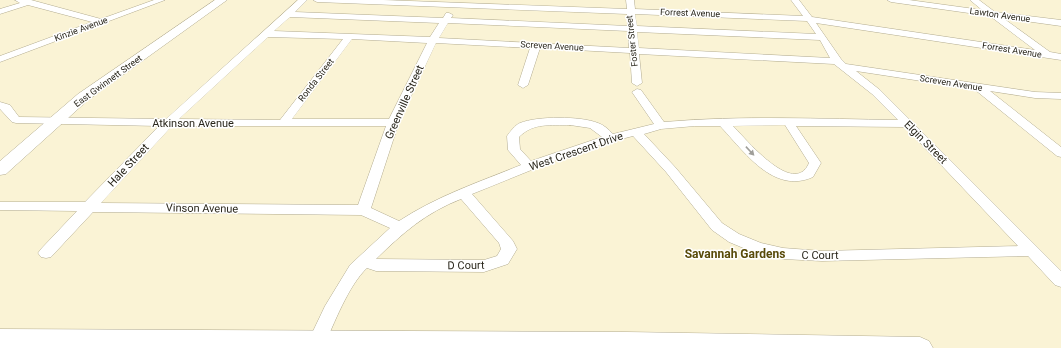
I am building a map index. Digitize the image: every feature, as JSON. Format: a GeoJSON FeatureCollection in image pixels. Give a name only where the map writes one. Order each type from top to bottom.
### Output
{"type":"FeatureCollection","features":[{"type":"Feature","properties":{"kind":"main road","name":"East Gwinnett Street"},"geometry":{"type":"LineString","coordinates":[[0,170],[83,98],[222,0]]}},
{"type":"Feature","properties":{"kind":"main road"},"geometry":{"type":"LineString","coordinates":[[0,339],[315,345],[627,342],[920,348]]}},
{"type":"Feature","properties":{"kind":"street"},"geometry":{"type":"LineString","coordinates":[[19,0],[33,1],[101,22]]}},
{"type":"Feature","properties":{"kind":"street","name":"Kinzie Avenue"},"geometry":{"type":"LineString","coordinates":[[0,51],[143,0]]}},
{"type":"Feature","properties":{"kind":"street","name":"Kinzie Avenue"},"geometry":{"type":"LineString","coordinates":[[0,59],[161,0]]}},
{"type":"Feature","properties":{"kind":"street","name":"Hale Street"},"geometry":{"type":"LineString","coordinates":[[46,253],[168,123],[303,0]]}},
{"type":"Feature","properties":{"kind":"street","name":"Forrest Avenue"},"geometry":{"type":"LineString","coordinates":[[317,0],[457,2],[760,16],[810,20],[1061,57]]}},
{"type":"Feature","properties":{"kind":"street","name":"Foster Street"},"geometry":{"type":"LineString","coordinates":[[630,0],[631,28],[637,87],[662,126]]}},
{"type":"Feature","properties":{"kind":"street","name":"Elgin Street"},"geometry":{"type":"LineString","coordinates":[[795,0],[823,36],[839,63],[876,92],[1061,281]]}},
{"type":"Feature","properties":{"kind":"street","name":"Lawton Avenue"},"geometry":{"type":"LineString","coordinates":[[891,0],[1061,23]]}},
{"type":"Feature","properties":{"kind":"street"},"geometry":{"type":"LineString","coordinates":[[974,0],[1061,65]]}},
{"type":"Feature","properties":{"kind":"street"},"geometry":{"type":"LineString","coordinates":[[0,12],[33,1]]}},
{"type":"Feature","properties":{"kind":"street","name":"Greenville Street"},"geometry":{"type":"LineString","coordinates":[[363,210],[393,122],[432,41],[457,2]]}},
{"type":"Feature","properties":{"kind":"street"},"geometry":{"type":"LineString","coordinates":[[288,14],[823,36]]}},
{"type":"Feature","properties":{"kind":"street","name":"Screven Avenue"},"geometry":{"type":"LineString","coordinates":[[267,34],[350,36],[536,45],[839,63],[978,87],[1035,95],[1061,96]]}},
{"type":"Feature","properties":{"kind":"street","name":"Ronda Street"},"geometry":{"type":"LineString","coordinates":[[283,123],[350,36]]}},
{"type":"Feature","properties":{"kind":"street"},"geometry":{"type":"LineString","coordinates":[[523,85],[536,45]]}},
{"type":"Feature","properties":{"kind":"street"},"geometry":{"type":"LineString","coordinates":[[978,87],[1061,153]]}},
{"type":"Feature","properties":{"kind":"street","name":"Atkinson Avenue"},"geometry":{"type":"LineString","coordinates":[[0,105],[6,107],[16,120],[54,122],[393,122]]}},
{"type":"Feature","properties":{"kind":"street"},"geometry":{"type":"LineString","coordinates":[[723,123],[770,171],[780,176],[791,178],[801,177],[809,174],[814,169],[815,163],[788,122]]}},
{"type":"Feature","properties":{"kind":"street","name":"West Crescent Drive"},"geometry":{"type":"LineString","coordinates":[[315,345],[346,285],[356,270],[400,227],[425,210],[529,167],[610,138],[662,126],[788,122],[908,124]]}},
{"type":"Feature","properties":{"kind":"street"},"geometry":{"type":"LineString","coordinates":[[529,167],[514,150],[513,136],[523,126],[533,123],[584,123],[601,129],[610,138]]}},
{"type":"Feature","properties":{"kind":"street","name":"C Court"},"geometry":{"type":"LineString","coordinates":[[635,131],[666,164],[706,214],[723,231],[740,241],[757,247],[788,255],[822,256],[1032,251]]}},
{"type":"Feature","properties":{"kind":"street","name":"D Court"},"geometry":{"type":"LineString","coordinates":[[366,261],[376,265],[484,266],[500,263],[506,258],[509,249],[506,241],[463,193]]}},
{"type":"Feature","properties":{"kind":"street","name":"Vinson Avenue"},"geometry":{"type":"LineString","coordinates":[[0,206],[363,210],[400,227]]}},
{"type":"Feature","properties":{"kind":"district","name":"Savannah Gardens"},"geometry":{"type":"Point","coordinates":[735,254]}}]}
